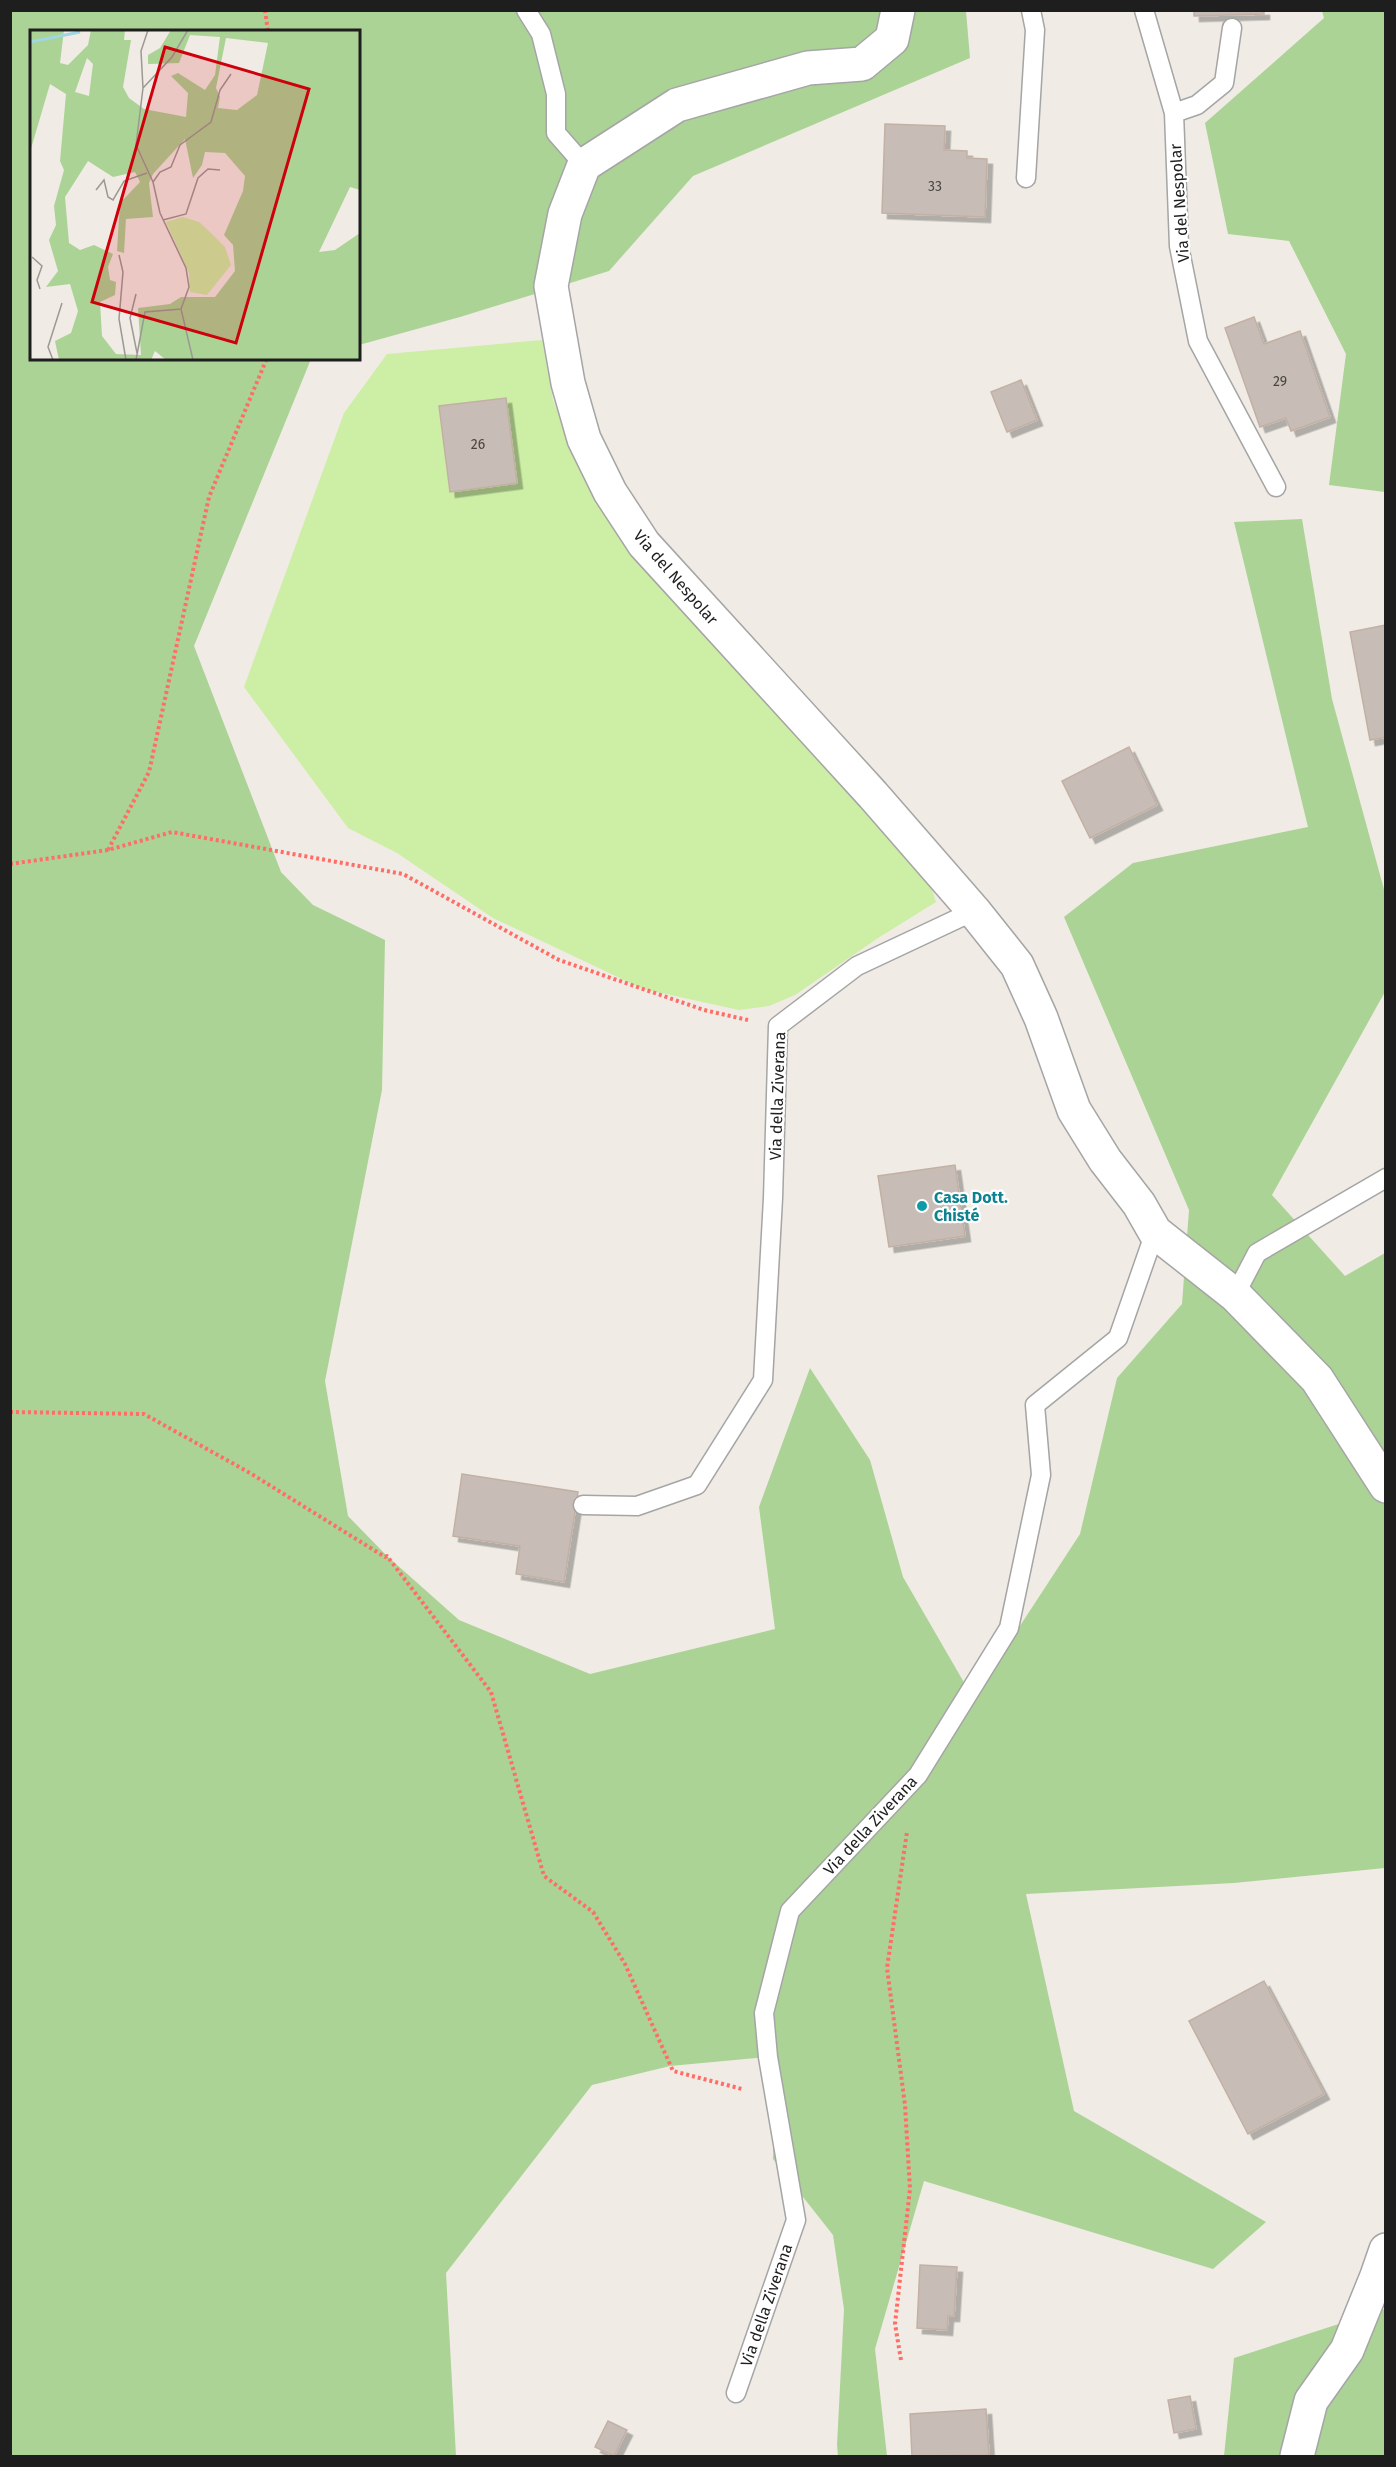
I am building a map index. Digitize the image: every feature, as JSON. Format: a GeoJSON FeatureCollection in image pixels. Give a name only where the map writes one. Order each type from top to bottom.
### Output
{"type":"FeatureCollection","features":[{"type":"Feature","properties":{"kind":"street"},"geometry":{"type":"LineString","coordinates":[[584,165],[677,105],[808,68],[862,64],[892,39],[898,10]]}},
{"type":"Feature","properties":{"kind":"street","name":"Via del Nespolar"},"geometry":{"type":"LineString","coordinates":[[584,165],[565,214],[551,286],[568,382],[584,439],[610,492],[644,544],[873,795],[974,911]]}},
{"type":"Feature","properties":{"kind":"street"},"geometry":{"type":"LineString","coordinates":[[974,911],[1017,965],[1041,1018],[1074,1110],[1105,1160],[1139,1204],[1155,1232],[1235,1295],[1317,1379],[1386,1486]]}},
{"type":"Feature","properties":{"kind":"street"},"geometry":{"type":"LineString","coordinates":[[1297,2457],[1311,2401],[1347,2350],[1386,2250]]}},
{"type":"Feature","properties":{"kind":"lane"},"geometry":{"type":"LineString","coordinates":[[526,10],[541,34],[556,94],[556,133],[584,165]]}},
{"type":"Feature","properties":{"kind":"lane"},"geometry":{"type":"LineString","coordinates":[[1026,178],[1035,30],[1031,10]]}},
{"type":"Feature","properties":{"kind":"lane","name":"Via del Nespolar"},"geometry":{"type":"LineString","coordinates":[[1144,10],[1174,113],[1179,246],[1198,341],[1276,487]]}},
{"type":"Feature","properties":{"kind":"lane"},"geometry":{"type":"LineString","coordinates":[[1174,113],[1197,105],[1224,83],[1232,28]]}},
{"type":"Feature","properties":{"kind":"lane","name":"Via della Ziverana"},"geometry":{"type":"LineString","coordinates":[[583,1505],[637,1506],[697,1485],[763,1380],[773,1198],[778,1026],[857,966],[974,911]]}},
{"type":"Feature","properties":{"kind":"lane"},"geometry":{"type":"LineString","coordinates":[[1235,1295],[1257,1253],[1386,1178]]}},
{"type":"Feature","properties":{"kind":"lane","name":"Via della Ziverana"},"geometry":{"type":"LineString","coordinates":[[736,2393],[796,2220],[775,2098],[764,2013],[790,1911],[918,1775],[1009,1628],[1041,1475],[1035,1405],[1118,1338],[1155,1232]]}},
{"type":"Feature","properties":{"kind":"path"},"geometry":{"type":"LineString","coordinates":[[265,10],[268,30]]}},
{"type":"Feature","properties":{"kind":"path"},"geometry":{"type":"LineString","coordinates":[[108,850],[149,772],[209,497],[266,360]]}},
{"type":"Feature","properties":{"kind":"path"},"geometry":{"type":"LineString","coordinates":[[10,864],[108,850],[172,832],[403,874],[559,960],[704,1010],[778,1026]]}},
{"type":"Feature","properties":{"kind":"path"},"geometry":{"type":"LineString","coordinates":[[10,1412],[144,1414],[250,1473],[385,1557],[387,1556],[491,1692],[544,1876],[593,1912],[625,1964],[673,2071],[775,2098]]}},
{"type":"Feature","properties":{"kind":"path"},"geometry":{"type":"LineString","coordinates":[[901,2360],[895,2324],[910,2189],[905,2105],[887,1968],[907,1831]]}},
{"type":"Feature","properties":{"kind":"green space"},"geometry":{"type":"Polygon","coordinates":[[[11,11],[966,11],[970,58],[693,176],[609,271],[460,317],[360,345],[360,30],[30,30],[30,360],[311,360],[194,646],[281,872],[313,905],[385,940],[382,1090],[325,1381],[348,1516],[387,1556],[459,1620],[590,1674],[775,1629],[759,1507],[810,1368],[870,1460],[903,1577],[973,1698],[1080,1534],[1117,1378],[1182,1304],[1189,1210],[1064,917],[1133,863],[1308,827],[1234,522],[1302,519],[1332,699],[1385,893],[1386,990],[1272,1195],[1345,1276],[1385,1253],[1385,1868],[1234,1883],[1026,1894],[1074,2111],[1266,2222],[1213,2269],[924,2181],[875,2349],[887,2456],[838,2456],[844,2309],[833,2235],[773,2159],[775,2098],[768,2057],[670,2066],[592,2085],[446,2273],[456,2456],[11,2456],[11,11]]]}},
{"type":"Feature","properties":{"kind":"green space"},"geometry":{"type":"Polygon","coordinates":[[[1322,11],[1385,11],[1385,492],[1329,485],[1346,354],[1289,241],[1228,234],[1205,123],[1324,18],[1322,11]]]}},
{"type":"Feature","properties":{"kind":"green space"},"geometry":{"type":"Polygon","coordinates":[[[542,340],[553,400],[575,455],[927,874],[936,902],[878,938],[795,995],[769,1006],[739,1010],[643,989],[493,918],[397,853],[348,828],[244,687],[344,413],[387,354],[542,340]]]}},
{"type":"Feature","properties":{"kind":"green space"},"geometry":{"type":"Polygon","coordinates":[[[1385,2309],[1385,2456],[1224,2456],[1234,2358],[1385,2309]]]}},
{"type":"Feature","properties":{"kind":"building"},"geometry":{"type":"Polygon","coordinates":[[[1194,10],[1264,10],[1264,14],[1194,16],[1194,10]]]}},
{"type":"Feature","properties":{"kind":"building"},"geometry":{"type":"Polygon","coordinates":[[[885,124],[945,126],[944,150],[967,151],[967,158],[987,159],[985,217],[882,213],[885,124]]]}},
{"type":"Feature","properties":{"kind":"building"},"geometry":{"type":"Polygon","coordinates":[[[1254,317],[1264,344],[1300,331],[1330,417],[1291,431],[1286,418],[1260,427],[1225,328],[1254,317]]]}},
{"type":"Feature","properties":{"kind":"building"},"geometry":{"type":"Polygon","coordinates":[[[1021,380],[1037,420],[1007,432],[991,392],[1021,380]]]}},
{"type":"Feature","properties":{"kind":"building"},"geometry":{"type":"Polygon","coordinates":[[[506,398],[517,483],[450,492],[439,406],[506,398]]]}},
{"type":"Feature","properties":{"kind":"building"},"geometry":{"type":"Polygon","coordinates":[[[1386,625],[1386,737],[1370,740],[1350,632],[1386,625]]]}},
{"type":"Feature","properties":{"kind":"building"},"geometry":{"type":"Polygon","coordinates":[[[1129,747],[1157,805],[1090,838],[1062,781],[1129,747]]]}},
{"type":"Feature","properties":{"kind":"building","name":"Casa Dott. Chisté"},"geometry":{"type":"Polygon","coordinates":[[[955,1165],[965,1236],[889,1247],[878,1176],[955,1165]]]}},
{"type":"Feature","properties":{"kind":"building"},"geometry":{"type":"Polygon","coordinates":[[[462,1474],[578,1492],[564,1582],[516,1574],[520,1546],[453,1536],[462,1474]]]}},
{"type":"Feature","properties":{"kind":"building"},"geometry":{"type":"Polygon","coordinates":[[[1264,1981],[1324,2094],[1248,2134],[1189,2021],[1264,1981]]]}},
{"type":"Feature","properties":{"kind":"building"},"geometry":{"type":"Polygon","coordinates":[[[920,2265],[957,2267],[954,2316],[948,2316],[947,2330],[917,2328],[920,2265]]]}},
{"type":"Feature","properties":{"kind":"building"},"geometry":{"type":"Polygon","coordinates":[[[1190,2396],[1196,2429],[1174,2433],[1168,2400],[1190,2396]]]}},
{"type":"Feature","properties":{"kind":"building"},"geometry":{"type":"Polygon","coordinates":[[[986,2409],[989,2455],[912,2456],[910,2414],[986,2409]]]}},
{"type":"Feature","properties":{"kind":"building"},"geometry":{"type":"Polygon","coordinates":[[[608,2421],[627,2430],[614,2456],[595,2447],[608,2421]]]}},
{"type":"Feature","properties":{"kind":"place","name":"Casa Dott. Chisté"},"geometry":{"type":"Point","coordinates":[922,1206]}}]}
